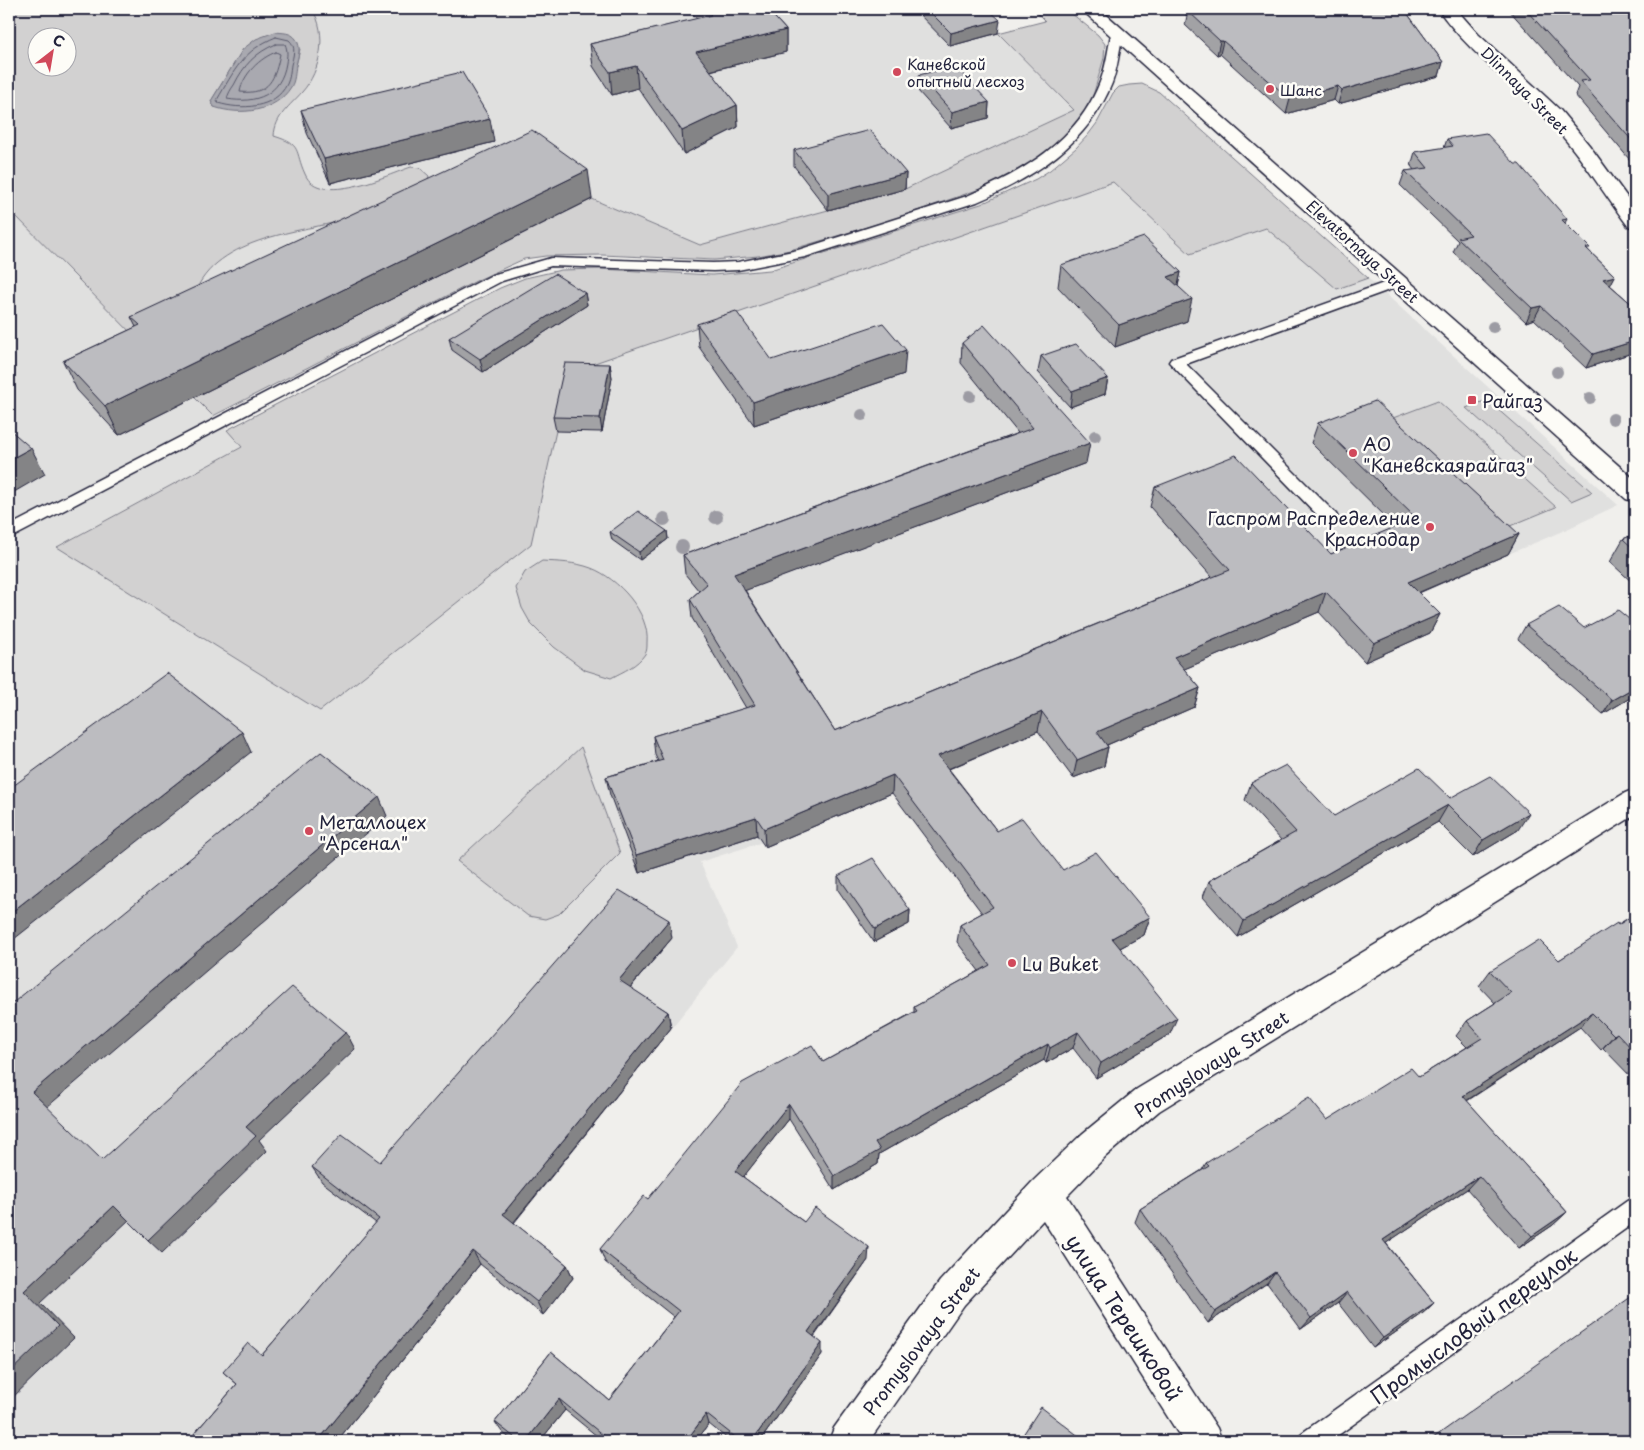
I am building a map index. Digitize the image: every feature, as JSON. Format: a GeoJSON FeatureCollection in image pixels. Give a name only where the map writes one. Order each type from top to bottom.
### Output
{"type":"FeatureCollection","features":[{"type":"Feature","properties":{"kind":"street","name":"Elevatornaya Street"},"geometry":{"type":"LineString","coordinates":[[1090,9],[1635,493]]}},
{"type":"Feature","properties":{"kind":"street","name":"Dlinnaya Street"},"geometry":{"type":"LineString","coordinates":[[1447,9],[1472,38],[1553,114],[1582,148],[1635,222]]}},
{"type":"Feature","properties":{"kind":"street","name":"Promyslovaya Street"},"geometry":{"type":"LineString","coordinates":[[848,1441],[952,1293],[1094,1145],[1148,1100],[1635,801]]}},
{"type":"Feature","properties":{"kind":"street","name":"улица Терешковой"},"geometry":{"type":"LineString","coordinates":[[1046,1193],[1204,1441]]}},
{"type":"Feature","properties":{"kind":"lane"},"geometry":{"type":"LineString","coordinates":[[9,533],[497,278],[550,262],[713,267],[738,266],[800,254],[972,199],[1017,180],[1056,154],[1082,128],[1104,87],[1117,34]]}},
{"type":"Feature","properties":{"kind":"lane"},"geometry":{"type":"LineString","coordinates":[[1330,518],[1176,362],[1398,282]]}},
{"type":"Feature","properties":{"kind":"lane","name":"Промысловый переулок"},"geometry":{"type":"LineString","coordinates":[[1310,1441],[1635,1209]]}},
{"type":"Feature","properties":{"kind":"shaded area"},"geometry":{"type":"Polygon","coordinates":[[[9,9],[312,9],[320,29],[321,40],[318,63],[309,83],[280,117],[274,136],[290,142],[294,146],[305,174],[313,184],[324,188],[355,186],[411,167],[420,168],[429,176],[426,185],[364,215],[271,237],[247,245],[226,256],[209,271],[196,290],[144,346],[9,209],[9,9]],[[243,49],[211,101],[214,107],[296,66],[300,49],[243,49]]]}},
{"type":"Feature","properties":{"kind":"shaded area"},"geometry":{"type":"Polygon","coordinates":[[[244,9],[973,9],[1074,110],[905,189],[700,245],[592,199],[194,397],[243,446],[58,546],[531,544],[568,372],[1113,182],[1190,254],[1266,228],[1337,289],[1368,278],[1618,505],[1565,530],[1364,616],[1336,587],[1253,622],[1264,635],[817,825],[700,862],[737,947],[337,1441],[9,1441],[9,200],[244,9]]]}},
{"type":"Feature","properties":{"kind":"shaded area"},"geometry":{"type":"Polygon","coordinates":[[[1033,9],[1066,9],[1098,35],[1105,44],[1104,58],[1092,99],[1085,113],[1057,144],[1035,162],[997,183],[894,219],[790,250],[758,256],[714,260],[602,255],[546,256],[524,259],[478,280],[213,416],[194,397],[592,199],[700,245],[905,189],[1074,110],[998,33],[1045,21],[1033,9]]]}},
{"type":"Feature","properties":{"kind":"shaded area"},"geometry":{"type":"Polygon","coordinates":[[[1142,84],[1159,92],[1368,278],[1337,289],[1266,228],[1190,254],[1113,182],[569,372],[531,544],[320,711],[57,547],[242,447],[227,430],[500,288],[525,278],[561,270],[601,269],[712,275],[770,270],[981,204],[1036,179],[1050,170],[1088,135],[1097,123],[1113,93],[1119,87],[1142,84]]]}},
{"type":"Feature","properties":{"kind":"shaded area"},"geometry":{"type":"Polygon","coordinates":[[[1487,400],[1592,492],[1571,501],[1466,408],[1487,400]]]}},
{"type":"Feature","properties":{"kind":"shaded area"},"geometry":{"type":"Polygon","coordinates":[[[1438,401],[1556,507],[1510,526],[1393,418],[1438,401]]]}},
{"type":"Feature","properties":{"kind":"shaded area"},"geometry":{"type":"Polygon","coordinates":[[[542,561],[573,563],[591,568],[612,580],[621,588],[638,609],[647,632],[646,652],[638,662],[611,678],[585,670],[554,647],[531,624],[522,608],[516,588],[525,572],[542,561]]]}},
{"type":"Feature","properties":{"kind":"shaded area"},"geometry":{"type":"Polygon","coordinates":[[[581,747],[620,853],[559,914],[545,919],[528,916],[457,861],[581,747]]]}},
{"type":"Feature","properties":{"kind":"water"},"geometry":{"type":"Polygon","coordinates":[[[275,32],[292,35],[299,46],[295,76],[291,87],[276,102],[257,110],[235,111],[214,107],[211,101],[243,49],[256,39],[275,32]]]}},
{"type":"Feature","properties":{"kind":"building"},"geometry":{"type":"Polygon","coordinates":[[[705,9],[767,9],[786,30],[696,52],[737,105],[682,131],[636,66],[610,72],[590,44],[711,15],[705,9]]]}},
{"type":"Feature","properties":{"kind":"building"},"geometry":{"type":"Polygon","coordinates":[[[927,9],[988,9],[1000,20],[951,33],[927,9]]]}},
{"type":"Feature","properties":{"kind":"building"},"geometry":{"type":"Polygon","coordinates":[[[1197,9],[1404,9],[1443,62],[1342,90],[1338,86],[1290,99],[1223,41],[1220,41],[1188,11],[1197,9]]]}},
{"type":"Feature","properties":{"kind":"building"},"geometry":{"type":"Polygon","coordinates":[[[1525,9],[1635,9],[1635,144],[1580,81],[1590,80],[1525,9]]]}},
{"type":"Feature","properties":{"kind":"building"},"geometry":{"type":"Polygon","coordinates":[[[955,66],[989,102],[952,112],[919,75],[955,66]]]}},
{"type":"Feature","properties":{"kind":"building"},"geometry":{"type":"Polygon","coordinates":[[[462,72],[490,119],[324,159],[301,110],[462,72]]]}},
{"type":"Feature","properties":{"kind":"building"},"geometry":{"type":"Polygon","coordinates":[[[532,130],[588,170],[105,406],[63,361],[140,325],[131,317],[532,130]]]}},
{"type":"Feature","properties":{"kind":"building"},"geometry":{"type":"Polygon","coordinates":[[[870,130],[906,173],[828,194],[794,150],[870,130]]]}},
{"type":"Feature","properties":{"kind":"building"},"geometry":{"type":"Polygon","coordinates":[[[1486,133],[1515,164],[1519,164],[1567,219],[1562,220],[1590,248],[1586,248],[1615,276],[1603,279],[1635,307],[1635,341],[1593,354],[1541,306],[1532,308],[1458,238],[1471,235],[1405,171],[1428,168],[1415,152],[1453,146],[1447,139],[1486,133]]]}},
{"type":"Feature","properties":{"kind":"building"},"geometry":{"type":"Polygon","coordinates":[[[1144,237],[1181,272],[1168,277],[1192,299],[1119,325],[1061,265],[1144,237]]]}},
{"type":"Feature","properties":{"kind":"building"},"geometry":{"type":"Polygon","coordinates":[[[555,274],[585,293],[480,359],[449,338],[555,274]]]}},
{"type":"Feature","properties":{"kind":"building"},"geometry":{"type":"Polygon","coordinates":[[[736,311],[772,360],[883,323],[906,350],[753,402],[697,324],[736,311]]]}},
{"type":"Feature","properties":{"kind":"building"},"geometry":{"type":"Polygon","coordinates":[[[984,325],[1090,443],[734,574],[835,731],[1230,570],[1155,487],[1236,455],[1331,554],[1416,518],[1318,423],[1375,401],[1519,534],[1408,582],[1440,614],[1374,643],[1326,592],[1174,657],[1200,688],[1097,732],[1108,747],[1077,760],[1042,712],[938,756],[997,831],[1022,818],[1063,870],[1096,852],[1150,917],[1112,938],[1177,1018],[1101,1063],[1078,1032],[1050,1048],[1048,1044],[875,1142],[880,1150],[834,1176],[789,1104],[735,1171],[804,1222],[815,1208],[869,1247],[808,1332],[822,1343],[752,1441],[740,1441],[706,1414],[686,1441],[610,1441],[559,1399],[526,1441],[519,1441],[495,1422],[551,1352],[609,1400],[679,1311],[600,1249],[644,1196],[648,1199],[742,1083],[812,1045],[823,1062],[917,1011],[914,1007],[990,965],[960,925],[993,907],[893,775],[764,829],[756,817],[636,855],[606,777],[663,760],[653,736],[755,705],[690,599],[707,584],[683,555],[1033,428],[962,343],[984,325]]]}},
{"type":"Feature","properties":{"kind":"building"},"geometry":{"type":"Polygon","coordinates":[[[1076,344],[1108,378],[1072,391],[1041,356],[1076,344]]]}},
{"type":"Feature","properties":{"kind":"building"},"geometry":{"type":"Polygon","coordinates":[[[565,363],[610,364],[600,418],[553,417],[565,363]]]}},
{"type":"Feature","properties":{"kind":"building"},"geometry":{"type":"Polygon","coordinates":[[[9,429],[31,448],[9,460],[9,429]]]}},
{"type":"Feature","properties":{"kind":"building"},"geometry":{"type":"Polygon","coordinates":[[[638,511],[667,531],[639,552],[610,532],[638,511]]]}},
{"type":"Feature","properties":{"kind":"building"},"geometry":{"type":"Polygon","coordinates":[[[1635,534],[1635,550],[1623,539],[1635,534]]]}},
{"type":"Feature","properties":{"kind":"building"},"geometry":{"type":"Polygon","coordinates":[[[1559,607],[1584,628],[1618,610],[1635,624],[1635,687],[1612,700],[1526,625],[1559,607]]]}},
{"type":"Feature","properties":{"kind":"building"},"geometry":{"type":"Polygon","coordinates":[[[167,673],[242,732],[9,914],[9,789],[167,673]]]}},
{"type":"Feature","properties":{"kind":"building"},"geometry":{"type":"Polygon","coordinates":[[[321,752],[379,797],[32,1092],[102,1160],[292,987],[346,1032],[246,1127],[256,1136],[148,1240],[114,1206],[24,1291],[58,1326],[9,1373],[9,1006],[321,752]]]}},
{"type":"Feature","properties":{"kind":"building"},"geometry":{"type":"Polygon","coordinates":[[[1286,765],[1334,816],[1419,768],[1450,798],[1490,776],[1529,813],[1483,840],[1448,805],[1244,921],[1209,881],[1296,832],[1251,783],[1286,765]]]}},
{"type":"Feature","properties":{"kind":"building"},"geometry":{"type":"Polygon","coordinates":[[[873,858],[910,910],[875,929],[838,876],[873,858]]]}},
{"type":"Feature","properties":{"kind":"building"},"geometry":{"type":"Polygon","coordinates":[[[619,890],[669,920],[619,980],[668,1012],[503,1214],[567,1265],[537,1302],[473,1251],[318,1441],[188,1441],[237,1384],[223,1372],[248,1343],[262,1355],[379,1219],[312,1167],[342,1134],[380,1162],[619,890]]]}},
{"type":"Feature","properties":{"kind":"building"},"geometry":{"type":"Polygon","coordinates":[[[1635,914],[1635,1052],[1617,1033],[1614,1035],[1592,1013],[1463,1096],[1567,1212],[1532,1236],[1479,1176],[1383,1240],[1434,1303],[1383,1338],[1347,1292],[1311,1318],[1275,1272],[1215,1312],[1140,1209],[1209,1166],[1206,1163],[1309,1098],[1327,1120],[1411,1068],[1419,1077],[1482,1038],[1467,1021],[1511,993],[1490,971],[1539,940],[1559,960],[1617,923],[1618,925],[1635,914]]]}},
{"type":"Feature","properties":{"kind":"building"},"geometry":{"type":"Polygon","coordinates":[[[1635,1294],[1635,1441],[1429,1441],[1635,1294]]]}},
{"type":"Feature","properties":{"kind":"building"},"geometry":{"type":"Polygon","coordinates":[[[1041,1407],[1085,1441],[1019,1441],[1041,1407]]]}},
{"type":"Feature","properties":{"kind":"place","name":"Каневской опытный лесхоз"},"geometry":{"type":"Point","coordinates":[897,72]}},
{"type":"Feature","properties":{"kind":"place","name":"Шанс"},"geometry":{"type":"Point","coordinates":[1270,89]}},
{"type":"Feature","properties":{"kind":"place","name":"Райгаз"},"geometry":{"type":"Point","coordinates":[1472,400]}},
{"type":"Feature","properties":{"kind":"place","name":"АО \"Каневскаярайгаз\""},"geometry":{"type":"Point","coordinates":[1353,453]}},
{"type":"Feature","properties":{"kind":"place","name":"Гаспром Распределение Краснодар"},"geometry":{"type":"Point","coordinates":[1430,527]}},
{"type":"Feature","properties":{"kind":"place","name":"Металлоцех \"Арсенал\""},"geometry":{"type":"Point","coordinates":[309,831]}},
{"type":"Feature","properties":{"kind":"place","name":"Lu Buket"},"geometry":{"type":"Point","coordinates":[1012,963]}}]}
